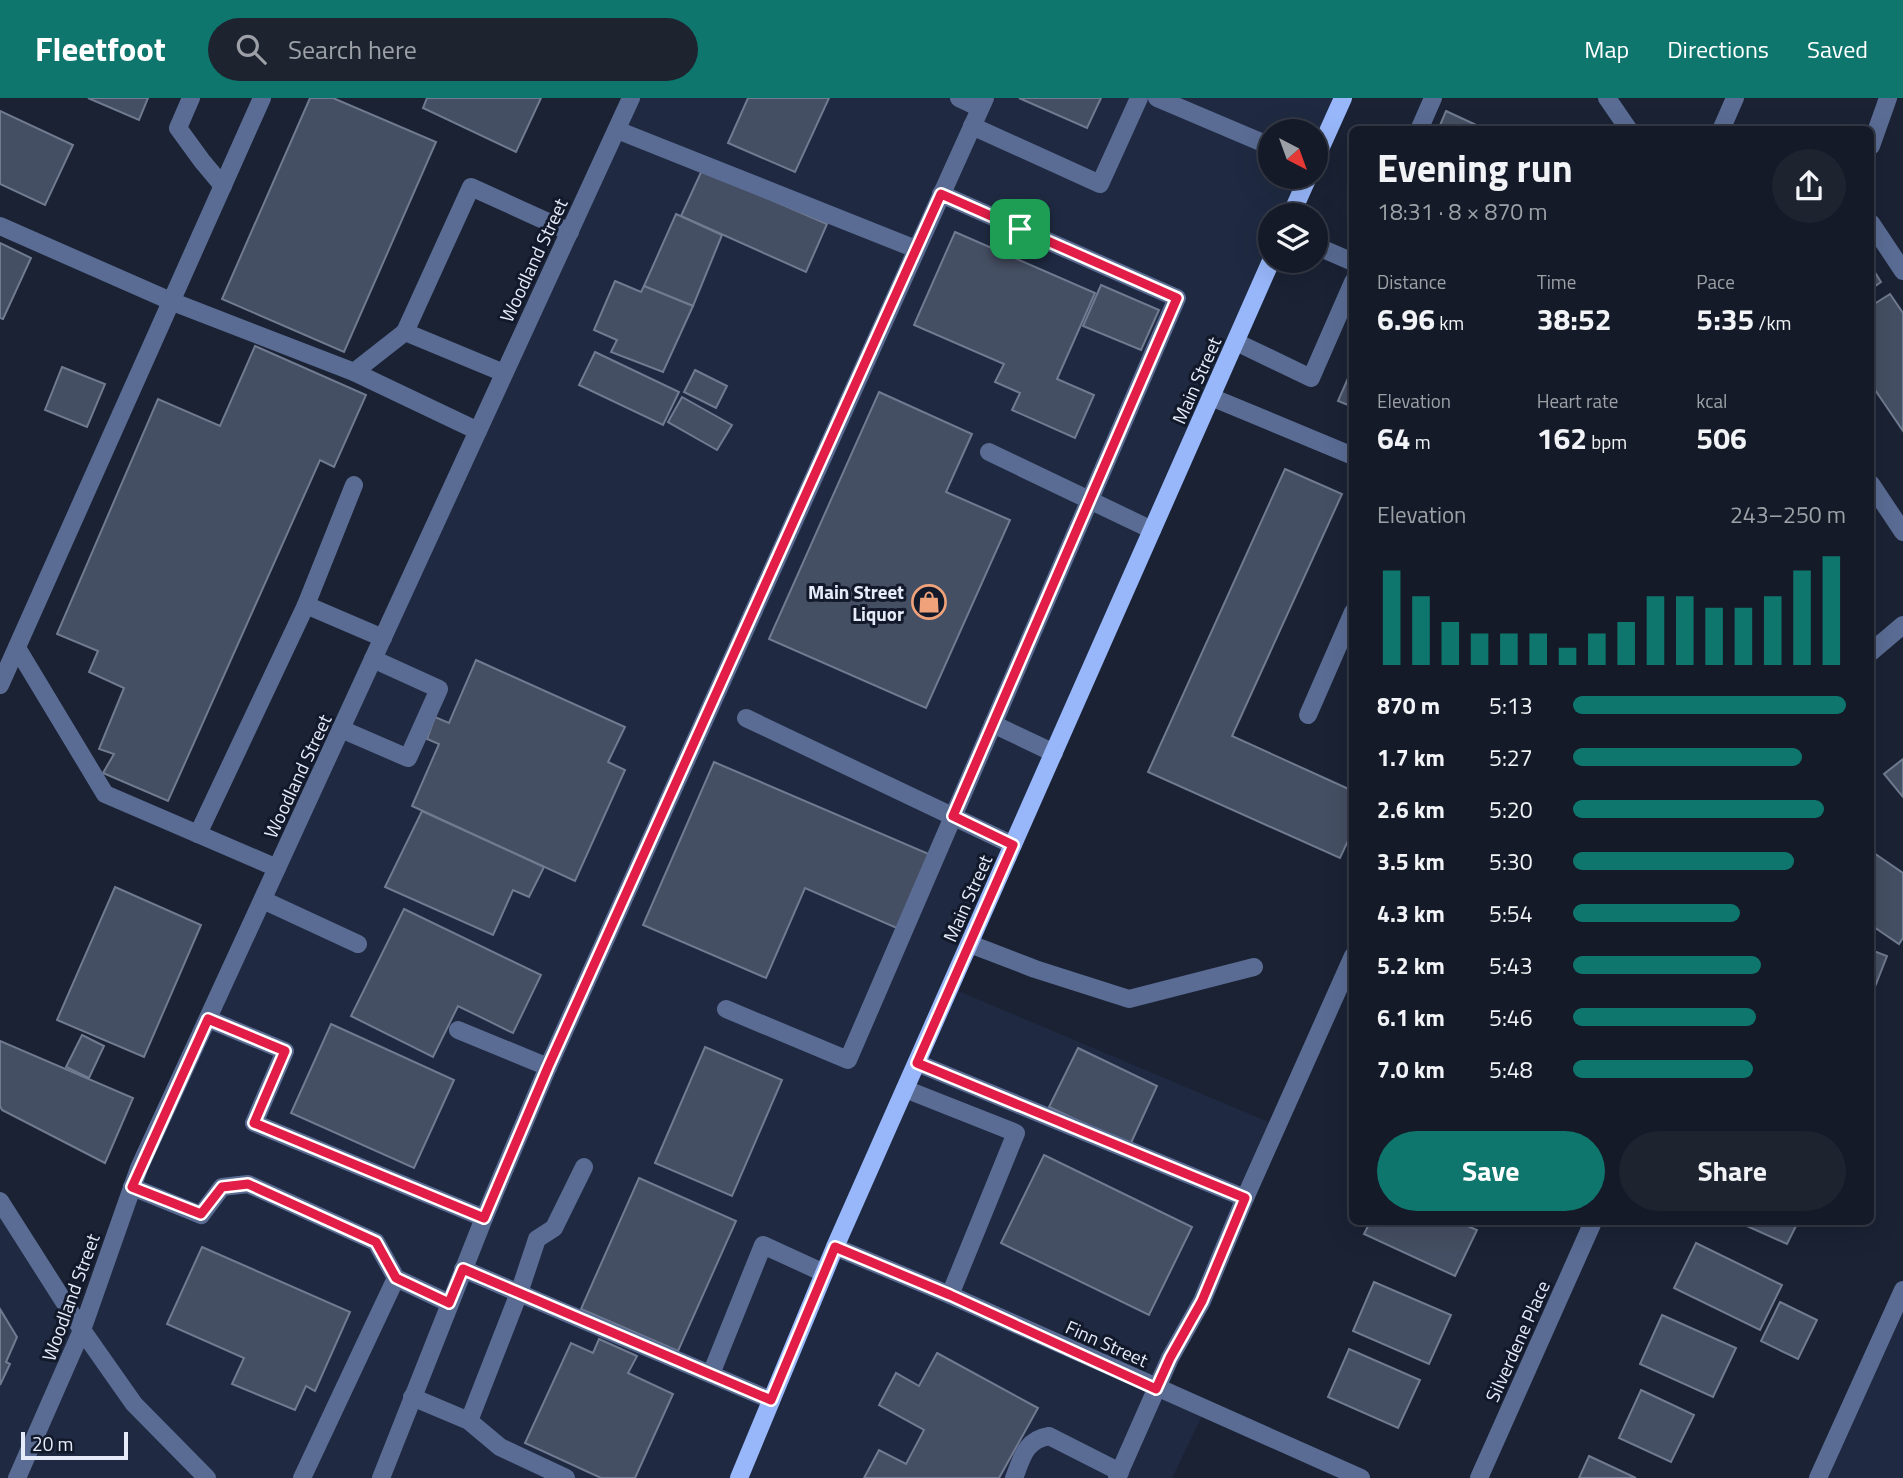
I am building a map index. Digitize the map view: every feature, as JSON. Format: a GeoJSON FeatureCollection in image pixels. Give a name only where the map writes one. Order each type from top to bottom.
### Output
{"type":"FeatureCollection","features":[{"type":"Feature","properties":{"kind":"main road"},"geometry":{"type":"LineString","coordinates":[[1328,132],[1343,98]]}},
{"type":"Feature","properties":{"kind":"main road","name":"Main Street"},"geometry":{"type":"LineString","coordinates":[[738,1478],[835,1247],[1266,273]]}},
{"type":"Feature","properties":{"kind":"street"},"geometry":{"type":"LineString","coordinates":[[191,98],[178,128],[223,186]]}},
{"type":"Feature","properties":{"kind":"street"},"geometry":{"type":"LineString","coordinates":[[0,685],[262,98]]}},
{"type":"Feature","properties":{"kind":"street","name":"Woodland Street"},"geometry":{"type":"LineString","coordinates":[[17,1478],[82,1330],[132,1187],[630,98]]}},
{"type":"Feature","properties":{"kind":"street"},"geometry":{"type":"LineString","coordinates":[[381,1478],[449,1303],[548,1067],[982,103],[959,98]]}},
{"type":"Feature","properties":{"kind":"street"},"geometry":{"type":"LineString","coordinates":[[972,126],[1100,184],[1139,98]]}},
{"type":"Feature","properties":{"kind":"street"},"geometry":{"type":"LineString","coordinates":[[1157,98],[1258,141]]}},
{"type":"Feature","properties":{"kind":"street"},"geometry":{"type":"LineString","coordinates":[[1421,126],[1433,98]]}},
{"type":"Feature","properties":{"kind":"street"},"geometry":{"type":"LineString","coordinates":[[1607,98],[1626,126]]}},
{"type":"Feature","properties":{"kind":"street"},"geometry":{"type":"LineString","coordinates":[[1723,126],[1735,98]]}},
{"type":"Feature","properties":{"kind":"street"},"geometry":{"type":"LineString","coordinates":[[1874,137],[1888,98]]}},
{"type":"Feature","properties":{"kind":"street"},"geometry":{"type":"LineString","coordinates":[[617,130],[916,249]]}},
{"type":"Feature","properties":{"kind":"street"},"geometry":{"type":"LineString","coordinates":[[354,372],[405,332],[471,187],[570,232]]}},
{"type":"Feature","properties":{"kind":"street"},"geometry":{"type":"LineString","coordinates":[[726,1009],[848,1060],[1177,298],[941,194]]}},
{"type":"Feature","properties":{"kind":"street"},"geometry":{"type":"LineString","coordinates":[[0,226],[173,302],[354,372],[478,431]]}},
{"type":"Feature","properties":{"kind":"street"},"geometry":{"type":"LineString","coordinates":[[1874,228],[1903,271]]}},
{"type":"Feature","properties":{"kind":"street"},"geometry":{"type":"LineString","coordinates":[[1328,251],[1349,260]]}},
{"type":"Feature","properties":{"kind":"street"},"geometry":{"type":"LineString","coordinates":[[1236,342],[1311,378],[1349,291]]}},
{"type":"Feature","properties":{"kind":"street"},"geometry":{"type":"LineString","coordinates":[[405,332],[504,373]]}},
{"type":"Feature","properties":{"kind":"street"},"geometry":{"type":"LineString","coordinates":[[1211,397],[1349,455]]}},
{"type":"Feature","properties":{"kind":"street"},"geometry":{"type":"LineString","coordinates":[[989,452],[1152,530]]}},
{"type":"Feature","properties":{"kind":"street"},"geometry":{"type":"LineString","coordinates":[[198,834],[306,605],[355,485]]}},
{"type":"Feature","properties":{"kind":"street"},"geometry":{"type":"LineString","coordinates":[[1874,488],[1903,531]]}},
{"type":"Feature","properties":{"kind":"street"},"geometry":{"type":"LineString","coordinates":[[306,605],[383,638]]}},
{"type":"Feature","properties":{"kind":"street"},"geometry":{"type":"LineString","coordinates":[[1308,715],[1349,621]]}},
{"type":"Feature","properties":{"kind":"street"},"geometry":{"type":"LineString","coordinates":[[1874,649],[1903,625]]}},
{"type":"Feature","properties":{"kind":"street"},"geometry":{"type":"LineString","coordinates":[[16,648],[105,794],[277,868]]}},
{"type":"Feature","properties":{"kind":"street"},"geometry":{"type":"LineString","coordinates":[[1335,652],[1349,658]]}},
{"type":"Feature","properties":{"kind":"street"},"geometry":{"type":"LineString","coordinates":[[341,729],[408,758],[439,689],[373,659]]}},
{"type":"Feature","properties":{"kind":"street"},"geometry":{"type":"LineString","coordinates":[[746,718],[1013,845]]}},
{"type":"Feature","properties":{"kind":"street"},"geometry":{"type":"LineString","coordinates":[[993,724],[1054,753]]}},
{"type":"Feature","properties":{"kind":"street"},"geometry":{"type":"LineString","coordinates":[[262,900],[358,943]]}},
{"type":"Feature","properties":{"kind":"street"},"geometry":{"type":"LineString","coordinates":[[970,944],[1035,969],[1129,999],[1254,967]]}},
{"type":"Feature","properties":{"kind":"street"},"geometry":{"type":"LineString","coordinates":[[1013,1478],[1026,1449],[1036,1438],[1049,1436],[1119,1475],[1170,1358],[1202,1301],[1349,965]]}},
{"type":"Feature","properties":{"kind":"street"},"geometry":{"type":"LineString","coordinates":[[208,1019],[285,1051],[254,1123],[484,1218]]}},
{"type":"Feature","properties":{"kind":"street"},"geometry":{"type":"LineString","coordinates":[[458,1030],[548,1067]]}},
{"type":"Feature","properties":{"kind":"street"},"geometry":{"type":"LineString","coordinates":[[917,1063],[1245,1198]]}},
{"type":"Feature","properties":{"kind":"street"},"geometry":{"type":"LineString","coordinates":[[905,1089],[1016,1133],[950,1295]]}},
{"type":"Feature","properties":{"kind":"street"},"geometry":{"type":"LineString","coordinates":[[470,1421],[537,1239],[554,1228],[584,1167]]}},
{"type":"Feature","properties":{"kind":"street"},"geometry":{"type":"LineString","coordinates":[[132,1187],[201,1214],[222,1187],[248,1184],[376,1242],[396,1278],[449,1303]]}},
{"type":"Feature","properties":{"kind":"street"},"geometry":{"type":"LineString","coordinates":[[0,1201],[82,1330],[134,1404],[207,1478]]}},
{"type":"Feature","properties":{"kind":"street","name":"Silverdene Place"},"geometry":{"type":"LineString","coordinates":[[1479,1478],[1592,1225]]}},
{"type":"Feature","properties":{"kind":"street"},"geometry":{"type":"LineString","coordinates":[[710,1374],[764,1245],[824,1273]]}},
{"type":"Feature","properties":{"kind":"street","name":"Finn Street"},"geometry":{"type":"LineString","coordinates":[[835,1247],[950,1295],[1361,1478]]}},
{"type":"Feature","properties":{"kind":"street"},"geometry":{"type":"LineString","coordinates":[[463,1269],[771,1400]]}},
{"type":"Feature","properties":{"kind":"street"},"geometry":{"type":"LineString","coordinates":[[302,1478],[396,1278]]}},
{"type":"Feature","properties":{"kind":"street"},"geometry":{"type":"LineString","coordinates":[[1818,1478],[1903,1290]]}},
{"type":"Feature","properties":{"kind":"street"},"geometry":{"type":"LineString","coordinates":[[412,1397],[470,1421],[500,1447],[566,1478]]}},
{"type":"Feature","properties":{"kind":"shaded area"},"geometry":{"type":"Polygon","coordinates":[[[631,98],[1343,98],[1328,131],[1328,119],[1258,119],[1258,189],[1303,189],[1296,203],[1258,203],[1258,273],[1265,273],[951,988],[1278,1126],[1156,1388],[1205,1410],[1172,1478],[0,1478],[0,1201],[82,1329],[106,1261],[631,98]]]}},
{"type":"Feature","properties":{"kind":"shaded area"},"geometry":{"type":"Polygon","coordinates":[[[1903,1294],[1903,1478],[1821,1478],[1903,1294]]]}},
{"type":"Feature","properties":{"kind":"building"},"geometry":{"type":"Polygon","coordinates":[[[88,98],[148,98],[139,120],[88,98]]]}},
{"type":"Feature","properties":{"kind":"building"},"geometry":{"type":"Polygon","coordinates":[[[310,98],[333,98],[436,142],[344,352],[222,299],[310,98]]]}},
{"type":"Feature","properties":{"kind":"building"},"geometry":{"type":"Polygon","coordinates":[[[427,98],[541,98],[516,152],[423,108],[427,98]]]}},
{"type":"Feature","properties":{"kind":"building"},"geometry":{"type":"Polygon","coordinates":[[[748,98],[829,98],[795,172],[728,143],[748,98]]]}},
{"type":"Feature","properties":{"kind":"building"},"geometry":{"type":"Polygon","coordinates":[[[1019,98],[1101,98],[1087,128],[1019,98]]]}},
{"type":"Feature","properties":{"kind":"building"},"geometry":{"type":"Polygon","coordinates":[[[0,111],[73,145],[45,205],[0,184],[0,111]]]}},
{"type":"Feature","properties":{"kind":"building"},"geometry":{"type":"Polygon","coordinates":[[[1446,111],[1478,126],[1440,126],[1446,111]]]}},
{"type":"Feature","properties":{"kind":"building"},"geometry":{"type":"Polygon","coordinates":[[[702,170],[827,224],[806,272],[681,216],[702,170]]]}},
{"type":"Feature","properties":{"kind":"building"},"geometry":{"type":"Polygon","coordinates":[[[676,214],[722,235],[693,306],[644,286],[676,214]]]}},
{"type":"Feature","properties":{"kind":"building"},"geometry":{"type":"Polygon","coordinates":[[[955,232],[1095,293],[1057,379],[1094,395],[1075,438],[1012,410],[1020,393],[995,382],[1004,364],[914,325],[955,232]]]}},
{"type":"Feature","properties":{"kind":"building"},"geometry":{"type":"Polygon","coordinates":[[[0,243],[31,258],[3,319],[0,318],[0,243]]]}},
{"type":"Feature","properties":{"kind":"building"},"geometry":{"type":"Polygon","coordinates":[[[1874,271],[1881,282],[1874,287],[1874,271]]]}},
{"type":"Feature","properties":{"kind":"building"},"geometry":{"type":"Polygon","coordinates":[[[615,281],[641,292],[644,286],[693,306],[663,372],[611,352],[617,340],[594,330],[615,281]]]}},
{"type":"Feature","properties":{"kind":"building"},"geometry":{"type":"Polygon","coordinates":[[[1101,285],[1159,310],[1141,350],[1083,326],[1101,285]]]}},
{"type":"Feature","properties":{"kind":"building"},"geometry":{"type":"Polygon","coordinates":[[[1890,294],[1903,313],[1903,431],[1874,388],[1874,304],[1890,294]]]}},
{"type":"Feature","properties":{"kind":"building"},"geometry":{"type":"Polygon","coordinates":[[[255,346],[366,395],[334,467],[320,460],[168,801],[103,773],[114,754],[99,749],[124,688],[89,672],[98,651],[57,634],[158,399],[220,426],[255,346]]]}},
{"type":"Feature","properties":{"kind":"building"},"geometry":{"type":"Polygon","coordinates":[[[595,352],[679,392],[663,425],[579,385],[595,352]]]}},
{"type":"Feature","properties":{"kind":"building"},"geometry":{"type":"Polygon","coordinates":[[[62,367],[105,384],[87,427],[45,410],[62,367]]]}},
{"type":"Feature","properties":{"kind":"building"},"geometry":{"type":"Polygon","coordinates":[[[695,370],[727,386],[716,408],[684,392],[695,370]]]}},
{"type":"Feature","properties":{"kind":"building"},"geometry":{"type":"Polygon","coordinates":[[[1349,376],[1349,405],[1338,401],[1349,376]]]}},
{"type":"Feature","properties":{"kind":"building"},"geometry":{"type":"Polygon","coordinates":[[[879,392],[972,434],[946,492],[1010,520],[926,708],[769,639],[879,392]]]}},
{"type":"Feature","properties":{"kind":"building"},"geometry":{"type":"Polygon","coordinates":[[[682,397],[732,425],[717,450],[668,422],[682,397]]]}},
{"type":"Feature","properties":{"kind":"building"},"geometry":{"type":"Polygon","coordinates":[[[1285,469],[1342,494],[1232,736],[1349,789],[1349,839],[1340,858],[1148,772],[1285,469]]]}},
{"type":"Feature","properties":{"kind":"building"},"geometry":{"type":"Polygon","coordinates":[[[476,660],[625,727],[608,762],[625,770],[575,881],[412,806],[439,744],[427,739],[435,717],[449,723],[476,660]]]}},
{"type":"Feature","properties":{"kind":"building"},"geometry":{"type":"Polygon","coordinates":[[[1903,759],[1903,797],[1884,774],[1903,759]]]}},
{"type":"Feature","properties":{"kind":"building"},"geometry":{"type":"Polygon","coordinates":[[[714,762],[931,855],[899,929],[805,888],[766,978],[643,925],[714,762]]]}},
{"type":"Feature","properties":{"kind":"building"},"geometry":{"type":"Polygon","coordinates":[[[422,811],[544,867],[529,897],[513,890],[493,935],[385,887],[422,811]]]}},
{"type":"Feature","properties":{"kind":"building"},"geometry":{"type":"Polygon","coordinates":[[[1874,853],[1903,873],[1903,938],[1899,944],[1874,927],[1874,853]]]}},
{"type":"Feature","properties":{"kind":"building"},"geometry":{"type":"Polygon","coordinates":[[[115,887],[201,925],[144,1057],[57,1020],[115,887]]]}},
{"type":"Feature","properties":{"kind":"building"},"geometry":{"type":"Polygon","coordinates":[[[404,909],[541,975],[513,1033],[458,1006],[433,1057],[351,1016],[404,909]]]}},
{"type":"Feature","properties":{"kind":"building"},"geometry":{"type":"Polygon","coordinates":[[[1874,951],[1887,956],[1874,989],[1874,951]]]}},
{"type":"Feature","properties":{"kind":"building"},"geometry":{"type":"Polygon","coordinates":[[[331,1024],[454,1080],[414,1168],[291,1113],[331,1024]]]}},
{"type":"Feature","properties":{"kind":"building"},"geometry":{"type":"Polygon","coordinates":[[[82,1035],[104,1046],[89,1078],[66,1067],[82,1035]]]}},
{"type":"Feature","properties":{"kind":"building"},"geometry":{"type":"Polygon","coordinates":[[[0,1041],[133,1098],[105,1163],[2,1110],[0,1041]]]}},
{"type":"Feature","properties":{"kind":"building"},"geometry":{"type":"Polygon","coordinates":[[[705,1047],[782,1080],[732,1196],[655,1163],[705,1047]]]}},
{"type":"Feature","properties":{"kind":"building"},"geometry":{"type":"Polygon","coordinates":[[[1078,1048],[1157,1086],[1130,1145],[1049,1107],[1078,1048]]]}},
{"type":"Feature","properties":{"kind":"building"},"geometry":{"type":"Polygon","coordinates":[[[1044,1155],[1192,1227],[1149,1315],[1001,1243],[1044,1155]]]}},
{"type":"Feature","properties":{"kind":"building"},"geometry":{"type":"Polygon","coordinates":[[[639,1178],[736,1221],[678,1351],[581,1309],[639,1178]]]}},
{"type":"Feature","properties":{"kind":"building"},"geometry":{"type":"Polygon","coordinates":[[[1368,1225],[1465,1225],[1477,1230],[1455,1276],[1364,1234],[1368,1225]]]}},
{"type":"Feature","properties":{"kind":"building"},"geometry":{"type":"Polygon","coordinates":[[[1745,1225],[1796,1225],[1787,1244],[1745,1225]]]}},
{"type":"Feature","properties":{"kind":"building"},"geometry":{"type":"Polygon","coordinates":[[[1696,1243],[1782,1285],[1760,1330],[1674,1288],[1696,1243]]]}},
{"type":"Feature","properties":{"kind":"building"},"geometry":{"type":"Polygon","coordinates":[[[202,1247],[350,1312],[315,1391],[306,1386],[295,1410],[232,1384],[244,1358],[167,1324],[202,1247]]]}},
{"type":"Feature","properties":{"kind":"building"},"geometry":{"type":"Polygon","coordinates":[[[1374,1282],[1451,1315],[1429,1364],[1353,1331],[1374,1282]]]}},
{"type":"Feature","properties":{"kind":"building"},"geometry":{"type":"Polygon","coordinates":[[[1780,1302],[1817,1320],[1798,1359],[1761,1341],[1780,1302]]]}},
{"type":"Feature","properties":{"kind":"building"},"geometry":{"type":"Polygon","coordinates":[[[0,1309],[17,1337],[6,1362],[10,1364],[0,1385],[0,1309]]]}},
{"type":"Feature","properties":{"kind":"building"},"geometry":{"type":"Polygon","coordinates":[[[1662,1315],[1736,1348],[1713,1397],[1640,1364],[1662,1315]]]}},
{"type":"Feature","properties":{"kind":"building"},"geometry":{"type":"Polygon","coordinates":[[[599,1339],[637,1356],[628,1373],[673,1394],[635,1478],[601,1478],[525,1443],[571,1343],[593,1353],[599,1339]]]}},
{"type":"Feature","properties":{"kind":"building"},"geometry":{"type":"Polygon","coordinates":[[[1349,1349],[1420,1380],[1398,1428],[1328,1397],[1349,1349]]]}},
{"type":"Feature","properties":{"kind":"building"},"geometry":{"type":"Polygon","coordinates":[[[937,1353],[1038,1408],[999,1478],[864,1478],[879,1450],[906,1464],[924,1430],[879,1405],[896,1373],[919,1386],[937,1353]]]}},
{"type":"Feature","properties":{"kind":"building"},"geometry":{"type":"Polygon","coordinates":[[[1641,1390],[1694,1415],[1671,1462],[1619,1438],[1641,1390]]]}},
{"type":"Feature","properties":{"kind":"building"},"geometry":{"type":"Polygon","coordinates":[[[1589,1456],[1636,1478],[1579,1478],[1589,1456]]]}},
{"type":"Feature","properties":{"kind":"place","name":"Main Street Liquor"},"geometry":{"type":"Point","coordinates":[929,602]}},
{"type":"Feature","properties":{"kind":"route"},"geometry":{"type":"LineString","coordinates":[[941,194],[1020,229],[1177,298],[953,816],[1013,845],[917,1063],[1245,1198],[1202,1301],[1156,1389],[950,1295],[835,1247],[771,1400],[463,1269],[449,1303],[396,1278],[376,1242],[248,1184],[222,1187],[201,1214],[132,1187],[208,1019],[285,1051],[254,1123],[484,1218],[548,1067],[941,194]]}}]}
